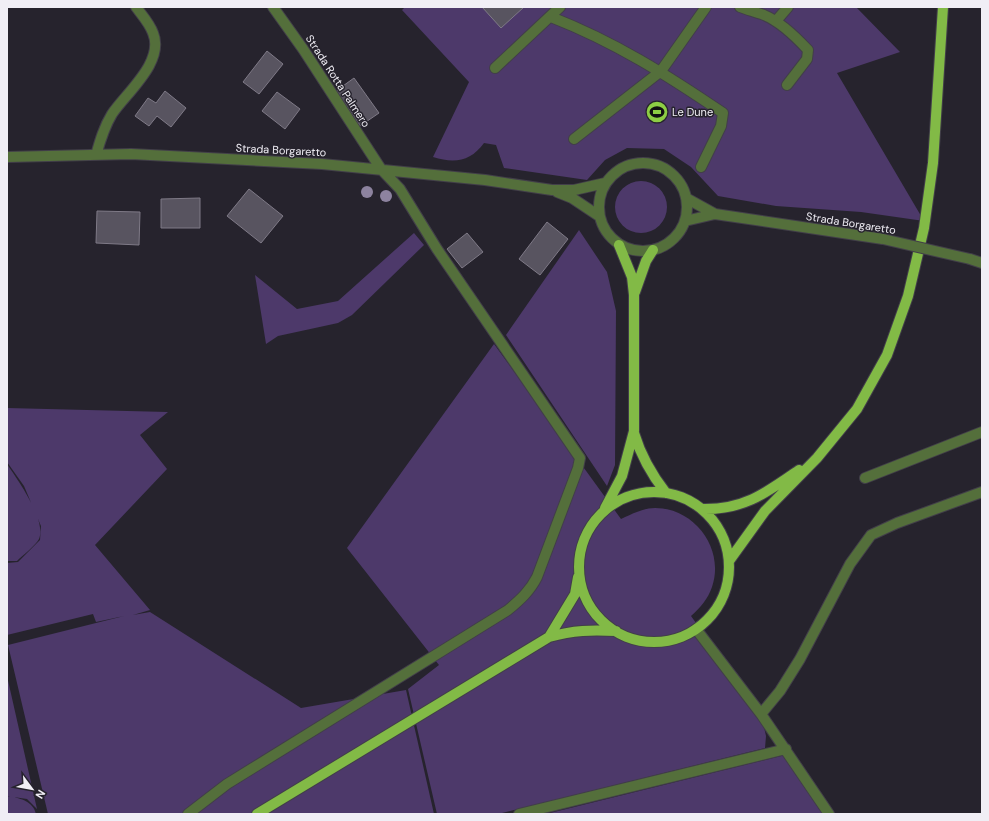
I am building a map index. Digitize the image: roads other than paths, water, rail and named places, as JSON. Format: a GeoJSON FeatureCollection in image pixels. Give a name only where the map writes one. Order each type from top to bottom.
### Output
{"type":"FeatureCollection","features":[{"type":"Feature","properties":{"kind":"main road"},"geometry":{"type":"LineString","coordinates":[[729,561],[765,511],[817,458],[857,409],[887,355],[908,296],[924,228],[933,163],[943,7]]}},
{"type":"Feature","properties":{"kind":"main road"},"geometry":{"type":"LineString","coordinates":[[600,516],[622,476],[634,431],[634,296],[632,276],[619,245]]}},
{"type":"Feature","properties":{"kind":"main road"},"geometry":{"type":"LineString","coordinates":[[634,296],[646,261],[654,250]]}},
{"type":"Feature","properties":{"kind":"main road"},"geometry":{"type":"LineString","coordinates":[[634,431],[639,449],[647,467],[666,493]]}},
{"type":"Feature","properties":{"kind":"main road"},"geometry":{"type":"LineString","coordinates":[[702,509],[726,509],[752,501],[817,458]]}},
{"type":"Feature","properties":{"kind":"main road"},"geometry":{"type":"LineString","coordinates":[[549,637],[575,594],[579,568],[582,549],[588,531],[610,506],[623,499],[652,492],[666,493],[686,498],[702,509],[716,524],[725,541],[729,561],[728,581],[722,600],[711,616],[696,629],[677,638],[656,642],[635,639],[616,631],[604,622],[594,611],[586,598],[581,583],[579,568]]}},
{"type":"Feature","properties":{"kind":"main road"},"geometry":{"type":"LineString","coordinates":[[257,814],[549,637],[567,632],[585,630],[616,631]]}},
{"type":"Feature","properties":{"kind":"street"},"geometry":{"type":"LineString","coordinates":[[96,155],[104,129],[112,114],[142,75],[154,55],[154,34],[136,7]]}},
{"type":"Feature","properties":{"kind":"street","name":"Strada Rotta Palmero"},"geometry":{"type":"LineString","coordinates":[[188,814],[227,784],[508,610],[521,599],[531,588],[537,577],[578,468],[580,458],[437,249],[400,189],[381,169],[303,49],[273,7]]}},
{"type":"Feature","properties":{"kind":"street"},"geometry":{"type":"LineString","coordinates":[[495,68],[560,7]]}},
{"type":"Feature","properties":{"kind":"street"},"geometry":{"type":"LineString","coordinates":[[574,139],[661,71],[706,7]]}},
{"type":"Feature","properties":{"kind":"street"},"geometry":{"type":"LineString","coordinates":[[740,7],[765,15],[776,21],[808,50],[807,59],[787,85]]}},
{"type":"Feature","properties":{"kind":"street"},"geometry":{"type":"LineString","coordinates":[[776,21],[788,7]]}},
{"type":"Feature","properties":{"kind":"street"},"geometry":{"type":"LineString","coordinates":[[551,17],[591,33],[648,66],[661,71],[723,113],[721,126],[701,167]]}},
{"type":"Feature","properties":{"kind":"street","name":"Strada Borgaretto"},"geometry":{"type":"LineString","coordinates":[[7,156],[138,154],[381,169],[485,180],[552,190],[574,190],[605,183]]}},
{"type":"Feature","properties":{"kind":"street"},"geometry":{"type":"LineString","coordinates":[[650,163],[665,168],[675,176],[683,187],[686,198],[687,210],[685,221],[676,236],[667,244],[654,250],[634,251],[619,245],[607,233],[599,216],[599,198],[605,183],[617,170],[626,165],[650,163]]}},
{"type":"Feature","properties":{"kind":"street","name":"Strada Borgaretto"},"geometry":{"type":"LineString","coordinates":[[552,190],[572,198],[599,216]]}},
{"type":"Feature","properties":{"kind":"street","name":"Strada Borgaretto"},"geometry":{"type":"LineString","coordinates":[[686,198],[715,214],[883,239],[982,263]]}},
{"type":"Feature","properties":{"kind":"street","name":"Strada Borgaretto"},"geometry":{"type":"LineString","coordinates":[[685,221],[715,214]]}},
{"type":"Feature","properties":{"kind":"street"},"geometry":{"type":"LineString","coordinates":[[865,478],[982,432]]}},
{"type":"Feature","properties":{"kind":"street"},"geometry":{"type":"LineString","coordinates":[[761,714],[780,691],[800,659],[850,564],[871,535],[897,523],[982,492]]}},
{"type":"Feature","properties":{"kind":"street"},"geometry":{"type":"LineString","coordinates":[[696,629],[786,748],[829,814]]}},
{"type":"Feature","properties":{"kind":"street"},"geometry":{"type":"LineString","coordinates":[[519,814],[786,748]]}},
{"type":"Feature","properties":{"kind":"place","name":"Le Dune"},"geometry":{"type":"Point","coordinates":[657,112]}}]}
